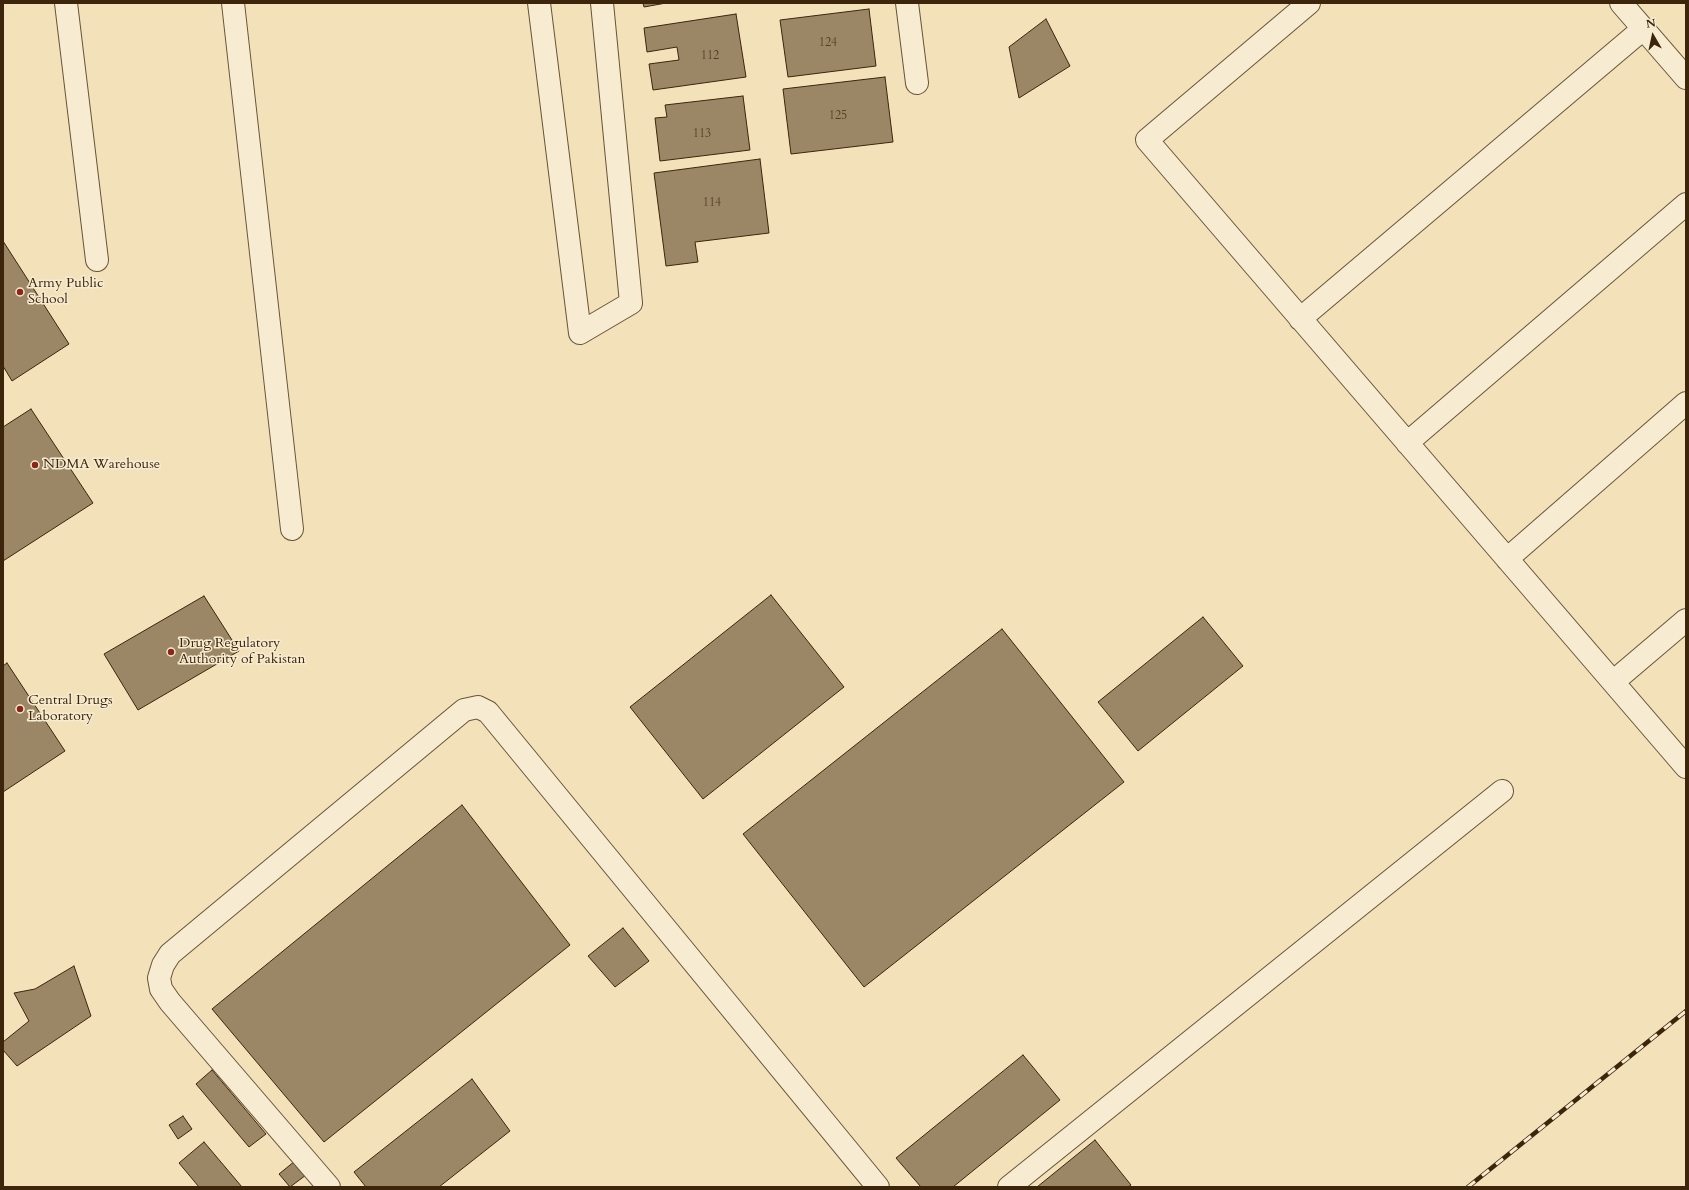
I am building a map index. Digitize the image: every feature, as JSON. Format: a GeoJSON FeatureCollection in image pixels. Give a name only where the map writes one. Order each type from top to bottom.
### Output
{"type":"FeatureCollection","features":[{"type":"Feature","properties":{"kind":"street"},"geometry":{"type":"LineString","coordinates":[[66,3],[97,260]]}},
{"type":"Feature","properties":{"kind":"street"},"geometry":{"type":"LineString","coordinates":[[233,3],[292,529]]}},
{"type":"Feature","properties":{"kind":"street"},"geometry":{"type":"LineString","coordinates":[[539,3],[580,333],[631,302],[602,3]]}},
{"type":"Feature","properties":{"kind":"street"},"geometry":{"type":"LineString","coordinates":[[907,3],[917,83]]}},
{"type":"Feature","properties":{"kind":"street"},"geometry":{"type":"LineString","coordinates":[[1309,3],[1147,140],[1686,767]]}},
{"type":"Feature","properties":{"kind":"street"},"geometry":{"type":"LineString","coordinates":[[1621,3],[1686,78]]}},
{"type":"Feature","properties":{"kind":"street"},"geometry":{"type":"LineString","coordinates":[[1300,319],[1643,29]]}},
{"type":"Feature","properties":{"kind":"street"},"geometry":{"type":"LineString","coordinates":[[1407,443],[1686,204]]}},
{"type":"Feature","properties":{"kind":"street"},"geometry":{"type":"LineString","coordinates":[[1507,559],[1686,402]]}},
{"type":"Feature","properties":{"kind":"street"},"geometry":{"type":"LineString","coordinates":[[1613,682],[1686,620]]}},
{"type":"Feature","properties":{"kind":"street"},"geometry":{"type":"LineString","coordinates":[[329,1187],[170,1002],[161,989],[159,978],[163,965],[170,954],[464,710],[478,707],[488,712],[878,1187]]}},
{"type":"Feature","properties":{"kind":"street"},"geometry":{"type":"LineString","coordinates":[[1009,1187],[1502,791]]}},
{"type":"Feature","properties":{"kind":"building"},"geometry":{"type":"Polygon","coordinates":[[[643,3],[666,3],[644,7],[643,3]]]}},
{"type":"Feature","properties":{"kind":"building"},"geometry":{"type":"Polygon","coordinates":[[[869,9],[876,66],[788,77],[780,20],[869,9]]]}},
{"type":"Feature","properties":{"kind":"building"},"geometry":{"type":"Polygon","coordinates":[[[736,14],[746,77],[653,90],[649,64],[679,60],[677,47],[647,52],[644,28],[736,14]]]}},
{"type":"Feature","properties":{"kind":"building"},"geometry":{"type":"Polygon","coordinates":[[[1046,19],[1070,66],[1019,98],[1009,47],[1046,19]]]}},
{"type":"Feature","properties":{"kind":"building"},"geometry":{"type":"Polygon","coordinates":[[[885,77],[893,142],[791,154],[783,89],[885,77]]]}},
{"type":"Feature","properties":{"kind":"building"},"geometry":{"type":"Polygon","coordinates":[[[743,96],[750,150],[660,161],[655,118],[667,117],[665,105],[743,96]]]}},
{"type":"Feature","properties":{"kind":"building"},"geometry":{"type":"Polygon","coordinates":[[[760,159],[769,233],[695,242],[698,262],[666,266],[654,173],[760,159]]]}},
{"type":"Feature","properties":{"kind":"building","name":"Army Public School"},"geometry":{"type":"Polygon","coordinates":[[[3,241],[69,344],[12,381],[3,366],[3,241]]]}},
{"type":"Feature","properties":{"kind":"building","name":"NDMA Warehouse"},"geometry":{"type":"Polygon","coordinates":[[[31,409],[93,503],[3,561],[3,427],[31,409]]]}},
{"type":"Feature","properties":{"kind":"building"},"geometry":{"type":"Polygon","coordinates":[[[771,595],[844,687],[703,799],[630,707],[771,595]]]}},
{"type":"Feature","properties":{"kind":"building","name":"Drug Regulatory Authority of Pakistan"},"geometry":{"type":"Polygon","coordinates":[[[204,596],[239,651],[138,710],[104,654],[204,596]]]}},
{"type":"Feature","properties":{"kind":"building"},"geometry":{"type":"Polygon","coordinates":[[[1203,617],[1243,666],[1138,751],[1098,702],[1203,617]]]}},
{"type":"Feature","properties":{"kind":"building"},"geometry":{"type":"Polygon","coordinates":[[[1002,629],[1124,782],[864,987],[743,834],[1002,629]]]}},
{"type":"Feature","properties":{"kind":"building","name":"Central Drugs Laboratory"},"geometry":{"type":"Polygon","coordinates":[[[7,663],[65,751],[3,792],[3,666],[7,663]]]}},
{"type":"Feature","properties":{"kind":"building"},"geometry":{"type":"Polygon","coordinates":[[[462,805],[570,945],[324,1142],[212,1009],[462,805]]]}},
{"type":"Feature","properties":{"kind":"building"},"geometry":{"type":"Polygon","coordinates":[[[623,928],[649,961],[615,987],[588,956],[623,928]]]}},
{"type":"Feature","properties":{"kind":"building"},"geometry":{"type":"Polygon","coordinates":[[[74,966],[91,1016],[17,1066],[3,1050],[3,1042],[29,1021],[14,993],[35,989],[74,966]]]}},
{"type":"Feature","properties":{"kind":"building"},"geometry":{"type":"Polygon","coordinates":[[[1023,1055],[1060,1100],[953,1187],[921,1187],[896,1158],[1023,1055]]]}},
{"type":"Feature","properties":{"kind":"building"},"geometry":{"type":"Polygon","coordinates":[[[212,1070],[266,1134],[249,1147],[196,1084],[212,1070]]]}},
{"type":"Feature","properties":{"kind":"building"},"geometry":{"type":"Polygon","coordinates":[[[472,1079],[510,1131],[439,1187],[366,1187],[354,1172],[472,1079]]]}},
{"type":"Feature","properties":{"kind":"building"},"geometry":{"type":"Polygon","coordinates":[[[183,1116],[192,1129],[178,1139],[169,1125],[183,1116]]]}},
{"type":"Feature","properties":{"kind":"building"},"geometry":{"type":"Polygon","coordinates":[[[1095,1140],[1131,1185],[1128,1187],[1037,1187],[1095,1140]]]}},
{"type":"Feature","properties":{"kind":"building"},"geometry":{"type":"Polygon","coordinates":[[[204,1142],[242,1187],[199,1187],[179,1163],[204,1142]]]}},
{"type":"Feature","properties":{"kind":"building"},"geometry":{"type":"Polygon","coordinates":[[[295,1161],[306,1175],[290,1187],[279,1174],[295,1161]]]}},
{"type":"Feature","properties":{"kind":"railway"},"geometry":{"type":"LineString","coordinates":[[1468,1187],[1686,1011]]}},
{"type":"Feature","properties":{"kind":"place","name":"Army Public School"},"geometry":{"type":"Point","coordinates":[20,292]}},
{"type":"Feature","properties":{"kind":"place","name":"NDMA Warehouse"},"geometry":{"type":"Point","coordinates":[35,465]}},
{"type":"Feature","properties":{"kind":"place","name":"Drug Regulatory Authority of Pakistan"},"geometry":{"type":"Point","coordinates":[171,652]}},
{"type":"Feature","properties":{"kind":"place","name":"Central Drugs Laboratory"},"geometry":{"type":"Point","coordinates":[20,709]}}]}
